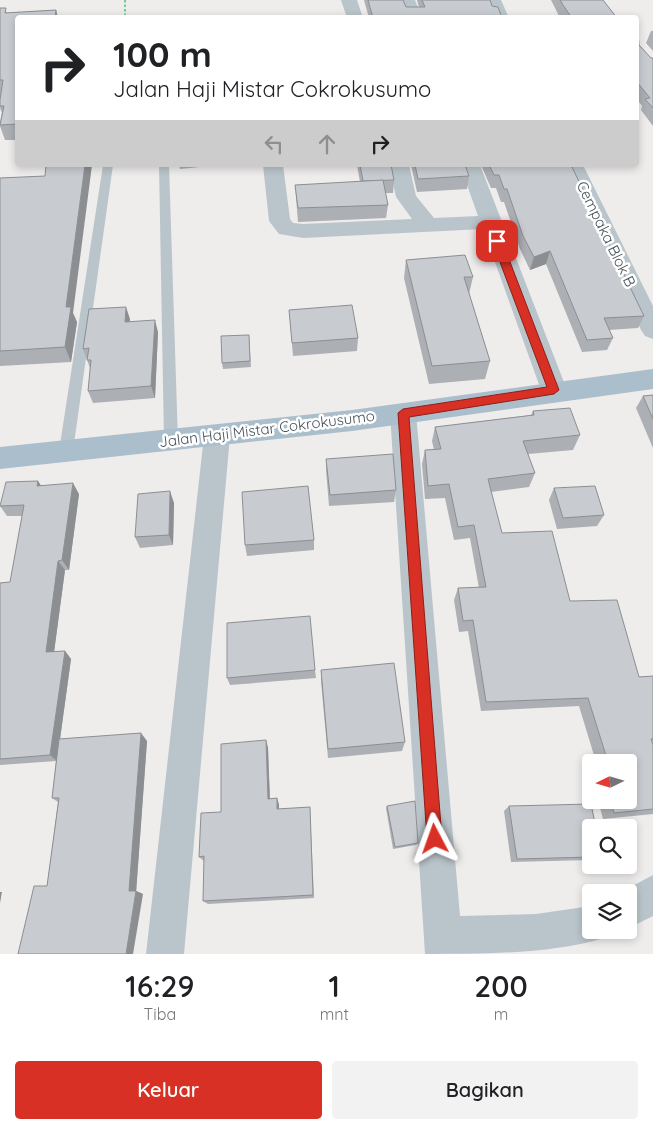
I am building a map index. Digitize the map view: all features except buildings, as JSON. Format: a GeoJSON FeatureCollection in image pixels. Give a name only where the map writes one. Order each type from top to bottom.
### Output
{"type":"FeatureCollection","features":[{"type":"Feature","properties":{"kind":"main road","name":"Jalan Haji Mistar Cokrokusumo"},"geometry":{"type":"LineString","coordinates":[[0,458],[217,436],[403,413],[554,390],[653,379]]}},
{"type":"Feature","properties":{"kind":"street"},"geometry":{"type":"LineString","coordinates":[[349,0],[354,15]]}},
{"type":"Feature","properties":{"kind":"street"},"geometry":{"type":"LineString","coordinates":[[407,0],[413,15]]}},
{"type":"Feature","properties":{"kind":"street"},"geometry":{"type":"LineString","coordinates":[[493,0],[500,15]]}},
{"type":"Feature","properties":{"kind":"street"},"geometry":{"type":"LineString","coordinates":[[273,167],[280,221],[288,229],[303,231],[490,222]]}},
{"type":"Feature","properties":{"kind":"street"},"geometry":{"type":"LineString","coordinates":[[399,167],[406,197],[428,226]]}},
{"type":"Feature","properties":{"kind":"street"},"geometry":{"type":"LineString","coordinates":[[471,167],[554,390]]}},
{"type":"Feature","properties":{"kind":"street","name":"Cempaka Blok B"},"geometry":{"type":"LineString","coordinates":[[574,167],[653,330]]}},
{"type":"Feature","properties":{"kind":"street"},"geometry":{"type":"LineString","coordinates":[[403,413],[443,945],[582,927]]}},
{"type":"Feature","properties":{"kind":"street"},"geometry":{"type":"LineString","coordinates":[[165,954],[217,436]]}},
{"type":"Feature","properties":{"kind":"street"},"geometry":{"type":"LineString","coordinates":[[637,904],[653,894]]}},
{"type":"Feature","properties":{"kind":"lane"},"geometry":{"type":"LineString","coordinates":[[66,452],[108,167]]}},
{"type":"Feature","properties":{"kind":"lane"},"geometry":{"type":"LineString","coordinates":[[164,167],[171,441]]}},
{"type":"Feature","properties":{"kind":"path"},"geometry":{"type":"LineString","coordinates":[[124,15],[125,0]]}},
{"type":"Feature","properties":{"kind":"route"},"geometry":{"type":"LineString","coordinates":[[435,839],[403,413],[554,390],[497,241]]}}]}
